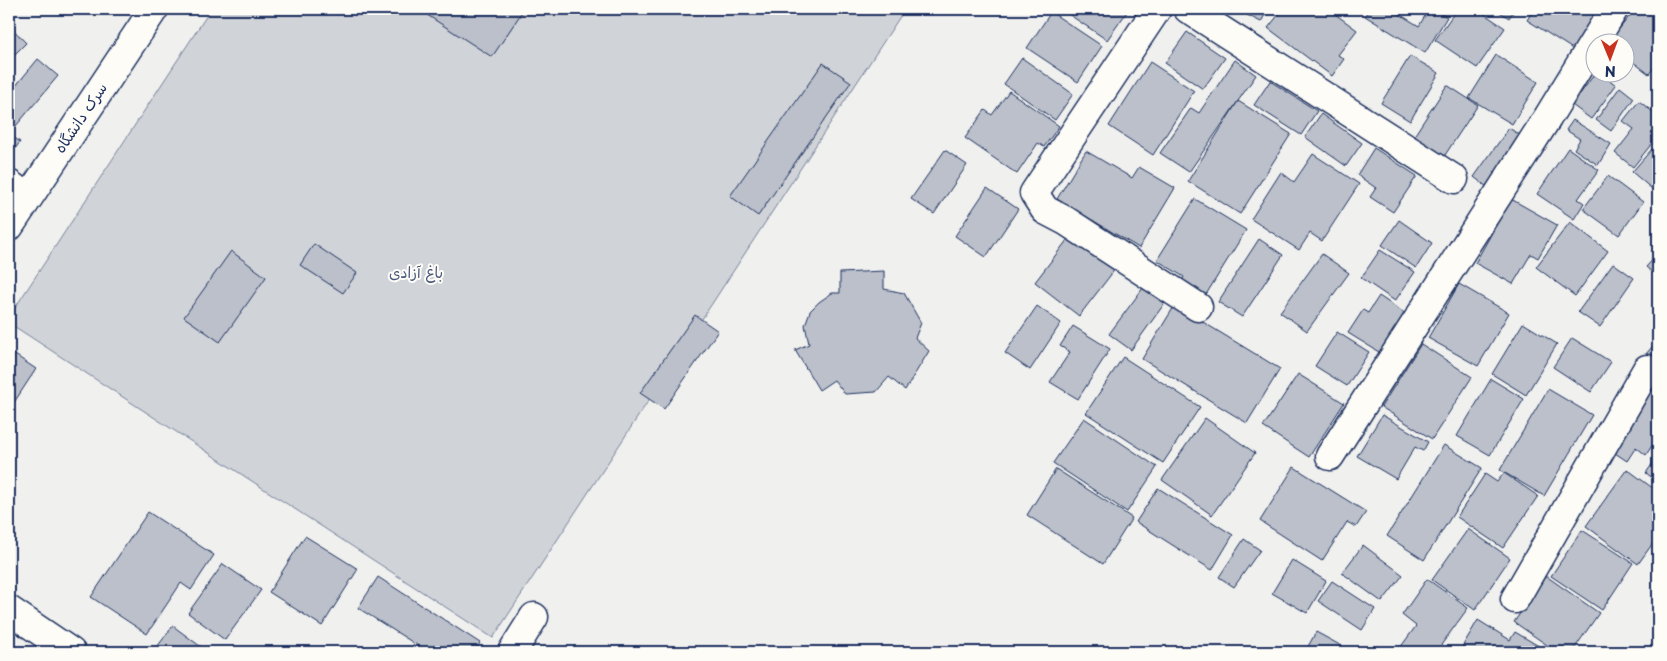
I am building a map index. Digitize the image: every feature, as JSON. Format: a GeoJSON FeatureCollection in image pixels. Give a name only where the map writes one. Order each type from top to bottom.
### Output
{"type":"FeatureCollection","features":[{"type":"Feature","properties":{"kind":"street","name":"سرک دانشگاه"},"geometry":{"type":"LineString","coordinates":[[9,227],[18,191],[154,9]]}},
{"type":"Feature","properties":{"kind":"street"},"geometry":{"type":"LineString","coordinates":[[1157,9],[1034,193],[1045,210],[1066,221],[1198,307]]}},
{"type":"Feature","properties":{"kind":"street"},"geometry":{"type":"LineString","coordinates":[[1188,9],[1454,180]]}},
{"type":"Feature","properties":{"kind":"street"},"geometry":{"type":"LineString","coordinates":[[1330,456],[1548,117],[1614,9]]}},
{"type":"Feature","properties":{"kind":"street"},"geometry":{"type":"LineString","coordinates":[[1515,599],[1646,369]]}},
{"type":"Feature","properties":{"kind":"street"},"geometry":{"type":"LineString","coordinates":[[9,610],[71,652]]}},
{"type":"Feature","properties":{"kind":"street"},"geometry":{"type":"LineString","coordinates":[[512,652],[534,617]]}},
{"type":"Feature","properties":{"kind":"green space","name":"باغ آزادی"},"geometry":{"type":"Polygon","coordinates":[[[211,9],[905,9],[493,638],[9,323],[9,317],[211,9]]]}},
{"type":"Feature","properties":{"kind":"building"},"geometry":{"type":"Polygon","coordinates":[[[418,9],[517,9],[522,12],[492,57],[418,9]]]}},
{"type":"Feature","properties":{"kind":"building"},"geometry":{"type":"Polygon","coordinates":[[[1061,9],[1129,9],[1107,40],[1061,9]]]}},
{"type":"Feature","properties":{"kind":"building"},"geometry":{"type":"Polygon","coordinates":[[[1235,9],[1268,9],[1261,22],[1235,9]]]}},
{"type":"Feature","properties":{"kind":"building"},"geometry":{"type":"Polygon","coordinates":[[[1283,9],[1339,9],[1335,14],[1357,30],[1338,55],[1344,59],[1332,76],[1268,28],[1283,9]]]}},
{"type":"Feature","properties":{"kind":"building"},"geometry":{"type":"Polygon","coordinates":[[[1369,9],[1391,9],[1419,26],[1429,9],[1433,9],[1447,17],[1425,53],[1365,16],[1369,9]]]}},
{"type":"Feature","properties":{"kind":"building"},"geometry":{"type":"Polygon","coordinates":[[[1457,9],[1477,9],[1505,28],[1477,68],[1435,40],[1457,9]]]}},
{"type":"Feature","properties":{"kind":"building"},"geometry":{"type":"Polygon","coordinates":[[[1495,9],[1515,9],[1509,18],[1495,9]]]}},
{"type":"Feature","properties":{"kind":"building"},"geometry":{"type":"Polygon","coordinates":[[[1534,9],[1607,9],[1592,32],[1584,32],[1584,45],[1579,53],[1527,20],[1534,9]]]}},
{"type":"Feature","properties":{"kind":"building"},"geometry":{"type":"Polygon","coordinates":[[[1635,9],[1658,9],[1658,62],[1649,74],[1634,63],[1634,32],[1617,32],[1635,9]]]}},
{"type":"Feature","properties":{"kind":"building"},"geometry":{"type":"Polygon","coordinates":[[[1051,12],[1102,46],[1078,82],[1027,48],[1051,12]]]}},
{"type":"Feature","properties":{"kind":"building"},"geometry":{"type":"Polygon","coordinates":[[[9,25],[26,43],[9,60],[9,25]]]}},
{"type":"Feature","properties":{"kind":"building"},"geometry":{"type":"Polygon","coordinates":[[[1187,32],[1225,58],[1203,89],[1165,63],[1187,32]]]}},
{"type":"Feature","properties":{"kind":"building"},"geometry":{"type":"Polygon","coordinates":[[[1496,55],[1538,82],[1512,124],[1469,98],[1496,55]]]}},
{"type":"Feature","properties":{"kind":"building"},"geometry":{"type":"Polygon","coordinates":[[[1410,56],[1439,73],[1410,121],[1381,103],[1410,56]]]}},
{"type":"Feature","properties":{"kind":"building"},"geometry":{"type":"Polygon","coordinates":[[[1022,58],[1073,94],[1055,120],[1004,84],[1022,58]]]}},
{"type":"Feature","properties":{"kind":"building"},"geometry":{"type":"Polygon","coordinates":[[[38,59],[58,76],[10,133],[9,94],[38,59]]]}},
{"type":"Feature","properties":{"kind":"building"},"geometry":{"type":"Polygon","coordinates":[[[1235,60],[1256,75],[1189,172],[1160,153],[1191,108],[1199,113],[1235,60]]]}},
{"type":"Feature","properties":{"kind":"building"},"geometry":{"type":"Polygon","coordinates":[[[1150,62],[1194,91],[1153,155],[1109,126],[1150,62]]]}},
{"type":"Feature","properties":{"kind":"building"},"geometry":{"type":"Polygon","coordinates":[[[823,63],[851,82],[758,216],[730,196],[823,63]]]}},
{"type":"Feature","properties":{"kind":"building"},"geometry":{"type":"Polygon","coordinates":[[[1270,81],[1317,111],[1301,135],[1254,105],[1270,81]]]}},
{"type":"Feature","properties":{"kind":"building"},"geometry":{"type":"Polygon","coordinates":[[[1589,82],[1612,82],[1616,85],[1591,119],[1572,105],[1589,82]]]}},
{"type":"Feature","properties":{"kind":"building"},"geometry":{"type":"Polygon","coordinates":[[[1447,85],[1478,105],[1443,158],[1412,139],[1447,85]]]}},
{"type":"Feature","properties":{"kind":"building"},"geometry":{"type":"Polygon","coordinates":[[[1620,87],[1634,98],[1611,131],[1596,120],[1620,87]]]}},
{"type":"Feature","properties":{"kind":"building"},"geometry":{"type":"Polygon","coordinates":[[[1009,91],[1059,126],[1044,147],[1038,143],[1017,174],[965,138],[985,110],[992,115],[1009,91]]]}},
{"type":"Feature","properties":{"kind":"building"},"geometry":{"type":"Polygon","coordinates":[[[1238,101],[1291,134],[1240,214],[1188,181],[1238,101]]]}},
{"type":"Feature","properties":{"kind":"building"},"geometry":{"type":"Polygon","coordinates":[[[1639,101],[1658,116],[1658,136],[1633,167],[1615,153],[1634,129],[1623,121],[1639,101]]]}},
{"type":"Feature","properties":{"kind":"building"},"geometry":{"type":"Polygon","coordinates":[[[1321,114],[1362,143],[1346,166],[1305,137],[1321,114]]]}},
{"type":"Feature","properties":{"kind":"building"},"geometry":{"type":"Polygon","coordinates":[[[1573,120],[1611,144],[1598,165],[1574,149],[1580,139],[1566,130],[1573,120]]]}},
{"type":"Feature","properties":{"kind":"building"},"geometry":{"type":"Polygon","coordinates":[[[1509,128],[1523,137],[1487,187],[1474,177],[1509,128]]]}},
{"type":"Feature","properties":{"kind":"building"},"geometry":{"type":"Polygon","coordinates":[[[9,134],[20,142],[9,157],[9,134]]]}},
{"type":"Feature","properties":{"kind":"building"},"geometry":{"type":"Polygon","coordinates":[[[1658,142],[1658,194],[1632,172],[1658,142]]]}},
{"type":"Feature","properties":{"kind":"building"},"geometry":{"type":"Polygon","coordinates":[[[1374,148],[1417,176],[1393,212],[1370,197],[1376,188],[1357,175],[1374,148]]]}},
{"type":"Feature","properties":{"kind":"building"},"geometry":{"type":"Polygon","coordinates":[[[1568,148],[1599,170],[1578,199],[1584,203],[1574,219],[1537,194],[1568,148]]]}},
{"type":"Feature","properties":{"kind":"building"},"geometry":{"type":"Polygon","coordinates":[[[945,150],[967,165],[934,214],[911,199],[945,150]]]}},
{"type":"Feature","properties":{"kind":"building"},"geometry":{"type":"Polygon","coordinates":[[[1086,151],[1132,178],[1139,167],[1175,188],[1139,248],[1057,199],[1086,151]]]}},
{"type":"Feature","properties":{"kind":"building"},"geometry":{"type":"Polygon","coordinates":[[[1313,154],[1359,184],[1322,241],[1310,233],[1299,250],[1251,219],[1281,172],[1294,182],[1313,154]]]}},
{"type":"Feature","properties":{"kind":"building"},"geometry":{"type":"Polygon","coordinates":[[[1608,176],[1643,202],[1619,235],[1583,209],[1608,176]]]}},
{"type":"Feature","properties":{"kind":"building"},"geometry":{"type":"Polygon","coordinates":[[[987,188],[1018,209],[986,257],[955,236],[987,188]]]}},
{"type":"Feature","properties":{"kind":"building"},"geometry":{"type":"Polygon","coordinates":[[[1195,199],[1246,230],[1202,301],[1178,286],[1184,277],[1157,260],[1195,199]]]}},
{"type":"Feature","properties":{"kind":"building"},"geometry":{"type":"Polygon","coordinates":[[[1511,199],[1557,225],[1538,258],[1531,254],[1513,284],[1475,263],[1511,199]]]}},
{"type":"Feature","properties":{"kind":"building"},"geometry":{"type":"Polygon","coordinates":[[[1399,220],[1432,243],[1416,268],[1382,245],[1399,220]]]}},
{"type":"Feature","properties":{"kind":"building"},"geometry":{"type":"Polygon","coordinates":[[[1570,222],[1608,251],[1575,296],[1536,267],[1570,222]]]}},
{"type":"Feature","properties":{"kind":"building"},"geometry":{"type":"Polygon","coordinates":[[[1071,235],[1116,268],[1079,316],[1035,282],[1071,235]]]}},
{"type":"Feature","properties":{"kind":"building"},"geometry":{"type":"Polygon","coordinates":[[[1259,239],[1283,255],[1242,317],[1218,302],[1259,239]]]}},
{"type":"Feature","properties":{"kind":"building"},"geometry":{"type":"Polygon","coordinates":[[[314,244],[357,273],[343,293],[300,265],[314,244]]]}},
{"type":"Feature","properties":{"kind":"building"},"geometry":{"type":"Polygon","coordinates":[[[1380,250],[1415,272],[1395,301],[1361,278],[1380,250]]]}},
{"type":"Feature","properties":{"kind":"building"},"geometry":{"type":"Polygon","coordinates":[[[231,251],[266,277],[220,342],[184,317],[231,251]]]}},
{"type":"Feature","properties":{"kind":"building"},"geometry":{"type":"Polygon","coordinates":[[[1322,254],[1349,273],[1307,331],[1280,312],[1322,254]]]}},
{"type":"Feature","properties":{"kind":"building"},"geometry":{"type":"Polygon","coordinates":[[[1658,254],[1658,277],[1646,267],[1658,254]]]}},
{"type":"Feature","properties":{"kind":"building"},"geometry":{"type":"Polygon","coordinates":[[[1613,263],[1634,278],[1600,327],[1578,312],[1613,263]]]}},
{"type":"Feature","properties":{"kind":"building"},"geometry":{"type":"Polygon","coordinates":[[[884,271],[884,289],[904,293],[921,323],[915,338],[929,351],[905,390],[889,377],[876,392],[845,394],[834,380],[819,390],[795,350],[809,344],[805,325],[810,311],[832,293],[840,293],[840,273],[884,271]]]}},
{"type":"Feature","properties":{"kind":"building"},"geometry":{"type":"Polygon","coordinates":[[[1146,284],[1167,300],[1131,350],[1109,334],[1146,284]]]}},
{"type":"Feature","properties":{"kind":"building"},"geometry":{"type":"Polygon","coordinates":[[[1459,284],[1509,313],[1478,366],[1428,338],[1459,284]]]}},
{"type":"Feature","properties":{"kind":"building"},"geometry":{"type":"Polygon","coordinates":[[[1379,296],[1412,318],[1387,357],[1348,333],[1363,310],[1368,313],[1379,296]]]}},
{"type":"Feature","properties":{"kind":"building"},"geometry":{"type":"Polygon","coordinates":[[[1175,305],[1280,369],[1247,423],[1142,359],[1175,305]]]}},
{"type":"Feature","properties":{"kind":"building"},"geometry":{"type":"Polygon","coordinates":[[[1037,306],[1061,323],[1030,370],[1005,353],[1037,306]]]}},
{"type":"Feature","properties":{"kind":"building"},"geometry":{"type":"Polygon","coordinates":[[[695,315],[718,331],[664,409],[640,393],[695,315]]]}},
{"type":"Feature","properties":{"kind":"building"},"geometry":{"type":"Polygon","coordinates":[[[1523,323],[1557,344],[1526,395],[1492,374],[1523,323]]]}},
{"type":"Feature","properties":{"kind":"building"},"geometry":{"type":"Polygon","coordinates":[[[1073,326],[1110,349],[1078,399],[1050,382],[1070,352],[1060,346],[1073,326]]]}},
{"type":"Feature","properties":{"kind":"building"},"geometry":{"type":"Polygon","coordinates":[[[1337,332],[1369,352],[1347,386],[1315,366],[1337,332]]]}},
{"type":"Feature","properties":{"kind":"building"},"geometry":{"type":"Polygon","coordinates":[[[1572,338],[1611,362],[1591,392],[1553,367],[1572,338]]]}},
{"type":"Feature","properties":{"kind":"building"},"geometry":{"type":"Polygon","coordinates":[[[1658,340],[1658,364],[1646,354],[1658,340]]]}},
{"type":"Feature","properties":{"kind":"building"},"geometry":{"type":"Polygon","coordinates":[[[1421,344],[1472,377],[1432,439],[1381,407],[1421,344]]]}},
{"type":"Feature","properties":{"kind":"building"},"geometry":{"type":"Polygon","coordinates":[[[9,351],[36,369],[9,410],[9,351]]]}},
{"type":"Feature","properties":{"kind":"building"},"geometry":{"type":"Polygon","coordinates":[[[1123,357],[1200,407],[1163,463],[1086,413],[1123,357]]]}},
{"type":"Feature","properties":{"kind":"building"},"geometry":{"type":"Polygon","coordinates":[[[1298,374],[1344,403],[1309,457],[1263,427],[1298,374]]]}},
{"type":"Feature","properties":{"kind":"building"},"geometry":{"type":"Polygon","coordinates":[[[1491,379],[1524,399],[1490,455],[1457,436],[1491,379]]]}},
{"type":"Feature","properties":{"kind":"building"},"geometry":{"type":"Polygon","coordinates":[[[1548,389],[1592,415],[1544,496],[1500,470],[1548,389]]]}},
{"type":"Feature","properties":{"kind":"building"},"geometry":{"type":"Polygon","coordinates":[[[1645,389],[1658,398],[1658,436],[1646,455],[1636,447],[1627,461],[1606,447],[1645,389]]]}},
{"type":"Feature","properties":{"kind":"building"},"geometry":{"type":"Polygon","coordinates":[[[1382,415],[1428,442],[1423,451],[1415,447],[1396,479],[1357,456],[1382,415]]]}},
{"type":"Feature","properties":{"kind":"building"},"geometry":{"type":"Polygon","coordinates":[[[1084,418],[1157,467],[1127,512],[1053,463],[1084,418]]]}},
{"type":"Feature","properties":{"kind":"building"},"geometry":{"type":"Polygon","coordinates":[[[1205,418],[1255,453],[1212,515],[1162,480],[1205,418]]]}},
{"type":"Feature","properties":{"kind":"building"},"geometry":{"type":"Polygon","coordinates":[[[1444,445],[1482,468],[1424,560],[1387,536],[1444,445]]]}},
{"type":"Feature","properties":{"kind":"building"},"geometry":{"type":"Polygon","coordinates":[[[1658,456],[1658,482],[1646,473],[1658,456]]]}},
{"type":"Feature","properties":{"kind":"building"},"geometry":{"type":"Polygon","coordinates":[[[1294,467],[1366,512],[1356,527],[1347,522],[1322,561],[1260,521],[1294,467]]]}},
{"type":"Feature","properties":{"kind":"building"},"geometry":{"type":"Polygon","coordinates":[[[1056,469],[1132,518],[1103,564],[1027,515],[1056,469]]]}},
{"type":"Feature","properties":{"kind":"building"},"geometry":{"type":"Polygon","coordinates":[[[1627,469],[1658,492],[1658,536],[1638,564],[1586,526],[1627,469]]]}},
{"type":"Feature","properties":{"kind":"building"},"geometry":{"type":"Polygon","coordinates":[[[1504,473],[1538,496],[1503,548],[1457,517],[1485,474],[1497,482],[1504,473]]]}},
{"type":"Feature","properties":{"kind":"building"},"geometry":{"type":"Polygon","coordinates":[[[1158,488],[1233,535],[1212,570],[1136,522],[1158,488]]]}},
{"type":"Feature","properties":{"kind":"building"},"geometry":{"type":"Polygon","coordinates":[[[148,512],[214,555],[191,590],[181,583],[147,634],[91,597],[148,512]]]}},
{"type":"Feature","properties":{"kind":"building"},"geometry":{"type":"Polygon","coordinates":[[[1468,529],[1510,558],[1475,610],[1432,580],[1468,529]]]}},
{"type":"Feature","properties":{"kind":"building"},"geometry":{"type":"Polygon","coordinates":[[[1582,530],[1633,563],[1602,610],[1551,576],[1582,530]]]}},
{"type":"Feature","properties":{"kind":"building"},"geometry":{"type":"Polygon","coordinates":[[[305,536],[358,569],[322,626],[269,592],[305,536]]]}},
{"type":"Feature","properties":{"kind":"building"},"geometry":{"type":"Polygon","coordinates":[[[1244,539],[1260,550],[1234,587],[1219,577],[1244,539]]]}},
{"type":"Feature","properties":{"kind":"building"},"geometry":{"type":"Polygon","coordinates":[[[1363,545],[1403,575],[1382,602],[1342,573],[1363,545]]]}},
{"type":"Feature","properties":{"kind":"building"},"geometry":{"type":"Polygon","coordinates":[[[1292,560],[1326,581],[1307,613],[1272,593],[1292,560]]]}},
{"type":"Feature","properties":{"kind":"building"},"geometry":{"type":"Polygon","coordinates":[[[223,564],[261,590],[225,640],[188,613],[223,564]]]}},
{"type":"Feature","properties":{"kind":"building"},"geometry":{"type":"Polygon","coordinates":[[[1546,576],[1599,613],[1572,652],[1557,652],[1514,622],[1546,576]]]}},
{"type":"Feature","properties":{"kind":"building"},"geometry":{"type":"Polygon","coordinates":[[[378,577],[480,643],[474,652],[428,652],[358,608],[378,577]]]}},
{"type":"Feature","properties":{"kind":"building"},"geometry":{"type":"Polygon","coordinates":[[[1427,579],[1468,608],[1436,652],[1397,652],[1416,626],[1402,615],[1427,579]]]}},
{"type":"Feature","properties":{"kind":"building"},"geometry":{"type":"Polygon","coordinates":[[[1332,581],[1375,609],[1362,630],[1318,601],[1332,581]]]}},
{"type":"Feature","properties":{"kind":"building"},"geometry":{"type":"Polygon","coordinates":[[[1478,620],[1510,640],[1515,632],[1547,651],[1471,652],[1462,647],[1478,620]]]}},
{"type":"Feature","properties":{"kind":"building"},"geometry":{"type":"Polygon","coordinates":[[[173,626],[208,652],[164,652],[157,647],[173,626]]]}},
{"type":"Feature","properties":{"kind":"building"},"geometry":{"type":"Polygon","coordinates":[[[1316,632],[1349,650],[1348,652],[1305,652],[1316,632]]]}}]}
